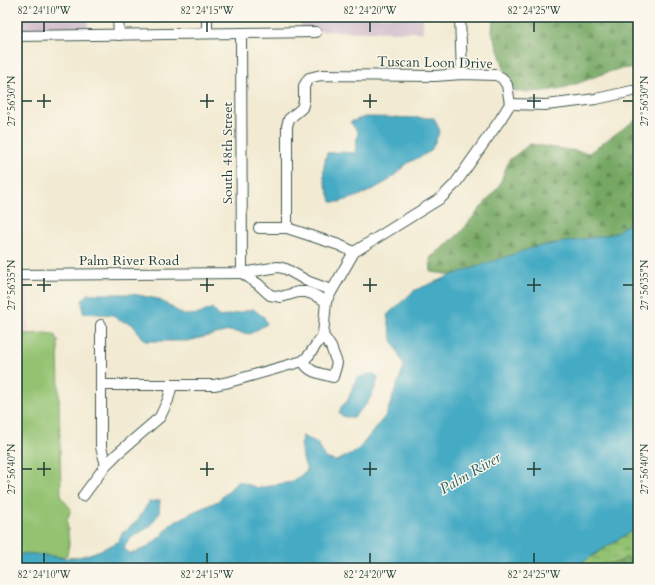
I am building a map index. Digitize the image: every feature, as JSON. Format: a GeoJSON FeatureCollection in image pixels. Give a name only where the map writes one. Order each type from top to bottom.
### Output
{"type":"FeatureCollection","features":[{"type":"Feature","properties":{"kind":"street"},"geometry":{"type":"LineString","coordinates":[[118,17],[119,35]]}},
{"type":"Feature","properties":{"kind":"street"},"geometry":{"type":"LineString","coordinates":[[207,17],[207,33]]}},
{"type":"Feature","properties":{"kind":"street"},"geometry":{"type":"LineString","coordinates":[[460,17],[459,35],[462,74]]}},
{"type":"Feature","properties":{"kind":"street"},"geometry":{"type":"LineString","coordinates":[[17,36],[316,32]]}},
{"type":"Feature","properties":{"kind":"street","name":"South 48th Street"},"geometry":{"type":"LineString","coordinates":[[242,33],[242,273]]}},
{"type":"Feature","properties":{"kind":"street","name":"Tuscan Loon Drive"},"geometry":{"type":"LineString","coordinates":[[287,228],[287,126],[289,119],[302,108],[304,101],[304,86],[309,78],[321,75],[496,75],[502,78],[507,86],[510,104]]}},
{"type":"Feature","properties":{"kind":"street"},"geometry":{"type":"LineString","coordinates":[[101,385],[214,385],[303,360],[309,355],[323,335],[326,301],[354,252],[441,198],[455,184],[510,104],[546,105],[596,99],[632,91]]}},
{"type":"Feature","properties":{"kind":"street"},"geometry":{"type":"LineString","coordinates":[[259,228],[287,228],[339,245],[354,252]]}},
{"type":"Feature","properties":{"kind":"street","name":"Palm River Road"},"geometry":{"type":"LineString","coordinates":[[17,274],[242,273],[278,267],[286,269],[302,278],[332,290]]}},
{"type":"Feature","properties":{"kind":"street"},"geometry":{"type":"LineString","coordinates":[[242,273],[258,284],[270,295],[281,297],[298,292],[312,294],[326,301]]}},
{"type":"Feature","properties":{"kind":"street"},"geometry":{"type":"LineString","coordinates":[[298,292],[302,278]]}},
{"type":"Feature","properties":{"kind":"street"},"geometry":{"type":"LineString","coordinates":[[101,325],[101,447],[106,465]]}},
{"type":"Feature","properties":{"kind":"street"},"geometry":{"type":"LineString","coordinates":[[303,360],[305,366],[310,371],[333,377],[337,363],[331,347],[323,335]]}},
{"type":"Feature","properties":{"kind":"street"},"geometry":{"type":"LineString","coordinates":[[83,496],[106,465],[160,417],[168,400],[172,385]]}},
{"type":"Feature","properties":{"kind":"shaded area"},"geometry":{"type":"Polygon","coordinates":[[[17,17],[88,17],[88,33],[17,32],[17,17]]]}},
{"type":"Feature","properties":{"kind":"shaded area"},"geometry":{"type":"Polygon","coordinates":[[[301,17],[423,17],[423,32],[301,31],[301,17]]]}},
{"type":"Feature","properties":{"kind":"shaded area"},"geometry":{"type":"Polygon","coordinates":[[[22,37],[22,152],[17,152],[17,38],[22,37]]]}},
{"type":"Feature","properties":{"kind":"shaded area"},"geometry":{"type":"Polygon","coordinates":[[[17,283],[27,283],[28,340],[17,340],[17,283]]]}},
{"type":"Feature","properties":{"kind":"green space"},"geometry":{"type":"Polygon","coordinates":[[[493,17],[638,17],[638,70],[631,68],[613,71],[557,89],[536,92],[515,91],[505,71],[492,32],[493,17]]]}},
{"type":"Feature","properties":{"kind":"green space"},"geometry":{"type":"Polygon","coordinates":[[[638,118],[637,219],[613,234],[535,247],[452,275],[431,272],[430,258],[459,234],[499,186],[509,160],[530,144],[589,153],[638,118]]]}},
{"type":"Feature","properties":{"kind":"green space"},"geometry":{"type":"Polygon","coordinates":[[[24,334],[55,334],[56,340],[58,340],[61,497],[71,509],[67,521],[69,544],[67,555],[62,557],[25,553],[17,555],[17,336],[24,334]]]}},
{"type":"Feature","properties":{"kind":"green space"},"geometry":{"type":"Polygon","coordinates":[[[638,527],[638,560],[635,562],[627,557],[617,562],[597,565],[595,568],[573,568],[638,527]]]}},
{"type":"Feature","properties":{"kind":"green space"},"geometry":{"type":"Polygon","coordinates":[[[627,557],[635,561],[638,560],[638,568],[595,568],[597,565],[617,562],[627,557]]]}},
{"type":"Feature","properties":{"kind":"water"},"geometry":{"type":"Polygon","coordinates":[[[365,117],[434,118],[440,131],[431,151],[408,163],[388,181],[353,198],[339,202],[331,202],[324,176],[324,164],[327,153],[355,153],[358,132],[350,122],[365,117]]]}},
{"type":"Feature","properties":{"kind":"water","name":"Palm River"},"geometry":{"type":"Polygon","coordinates":[[[638,218],[638,527],[573,568],[17,568],[17,555],[36,554],[61,558],[73,558],[93,553],[118,542],[122,533],[137,521],[149,502],[160,500],[159,514],[149,527],[131,538],[124,547],[129,554],[146,548],[162,535],[171,524],[218,501],[238,481],[258,488],[291,482],[307,471],[301,452],[302,436],[318,443],[325,458],[336,461],[357,451],[386,415],[404,366],[392,340],[387,315],[415,290],[452,275],[535,247],[613,234],[638,218]]]}},
{"type":"Feature","properties":{"kind":"water"},"geometry":{"type":"Polygon","coordinates":[[[88,294],[133,294],[158,299],[184,315],[199,314],[212,308],[220,317],[253,309],[264,317],[267,324],[250,334],[229,331],[188,341],[145,341],[132,324],[118,320],[113,315],[83,313],[82,300],[88,294]]]}},
{"type":"Feature","properties":{"kind":"water"},"geometry":{"type":"Polygon","coordinates":[[[368,374],[375,374],[378,377],[373,392],[366,405],[354,417],[345,417],[339,414],[341,407],[348,400],[356,379],[368,374]]]}}]}
